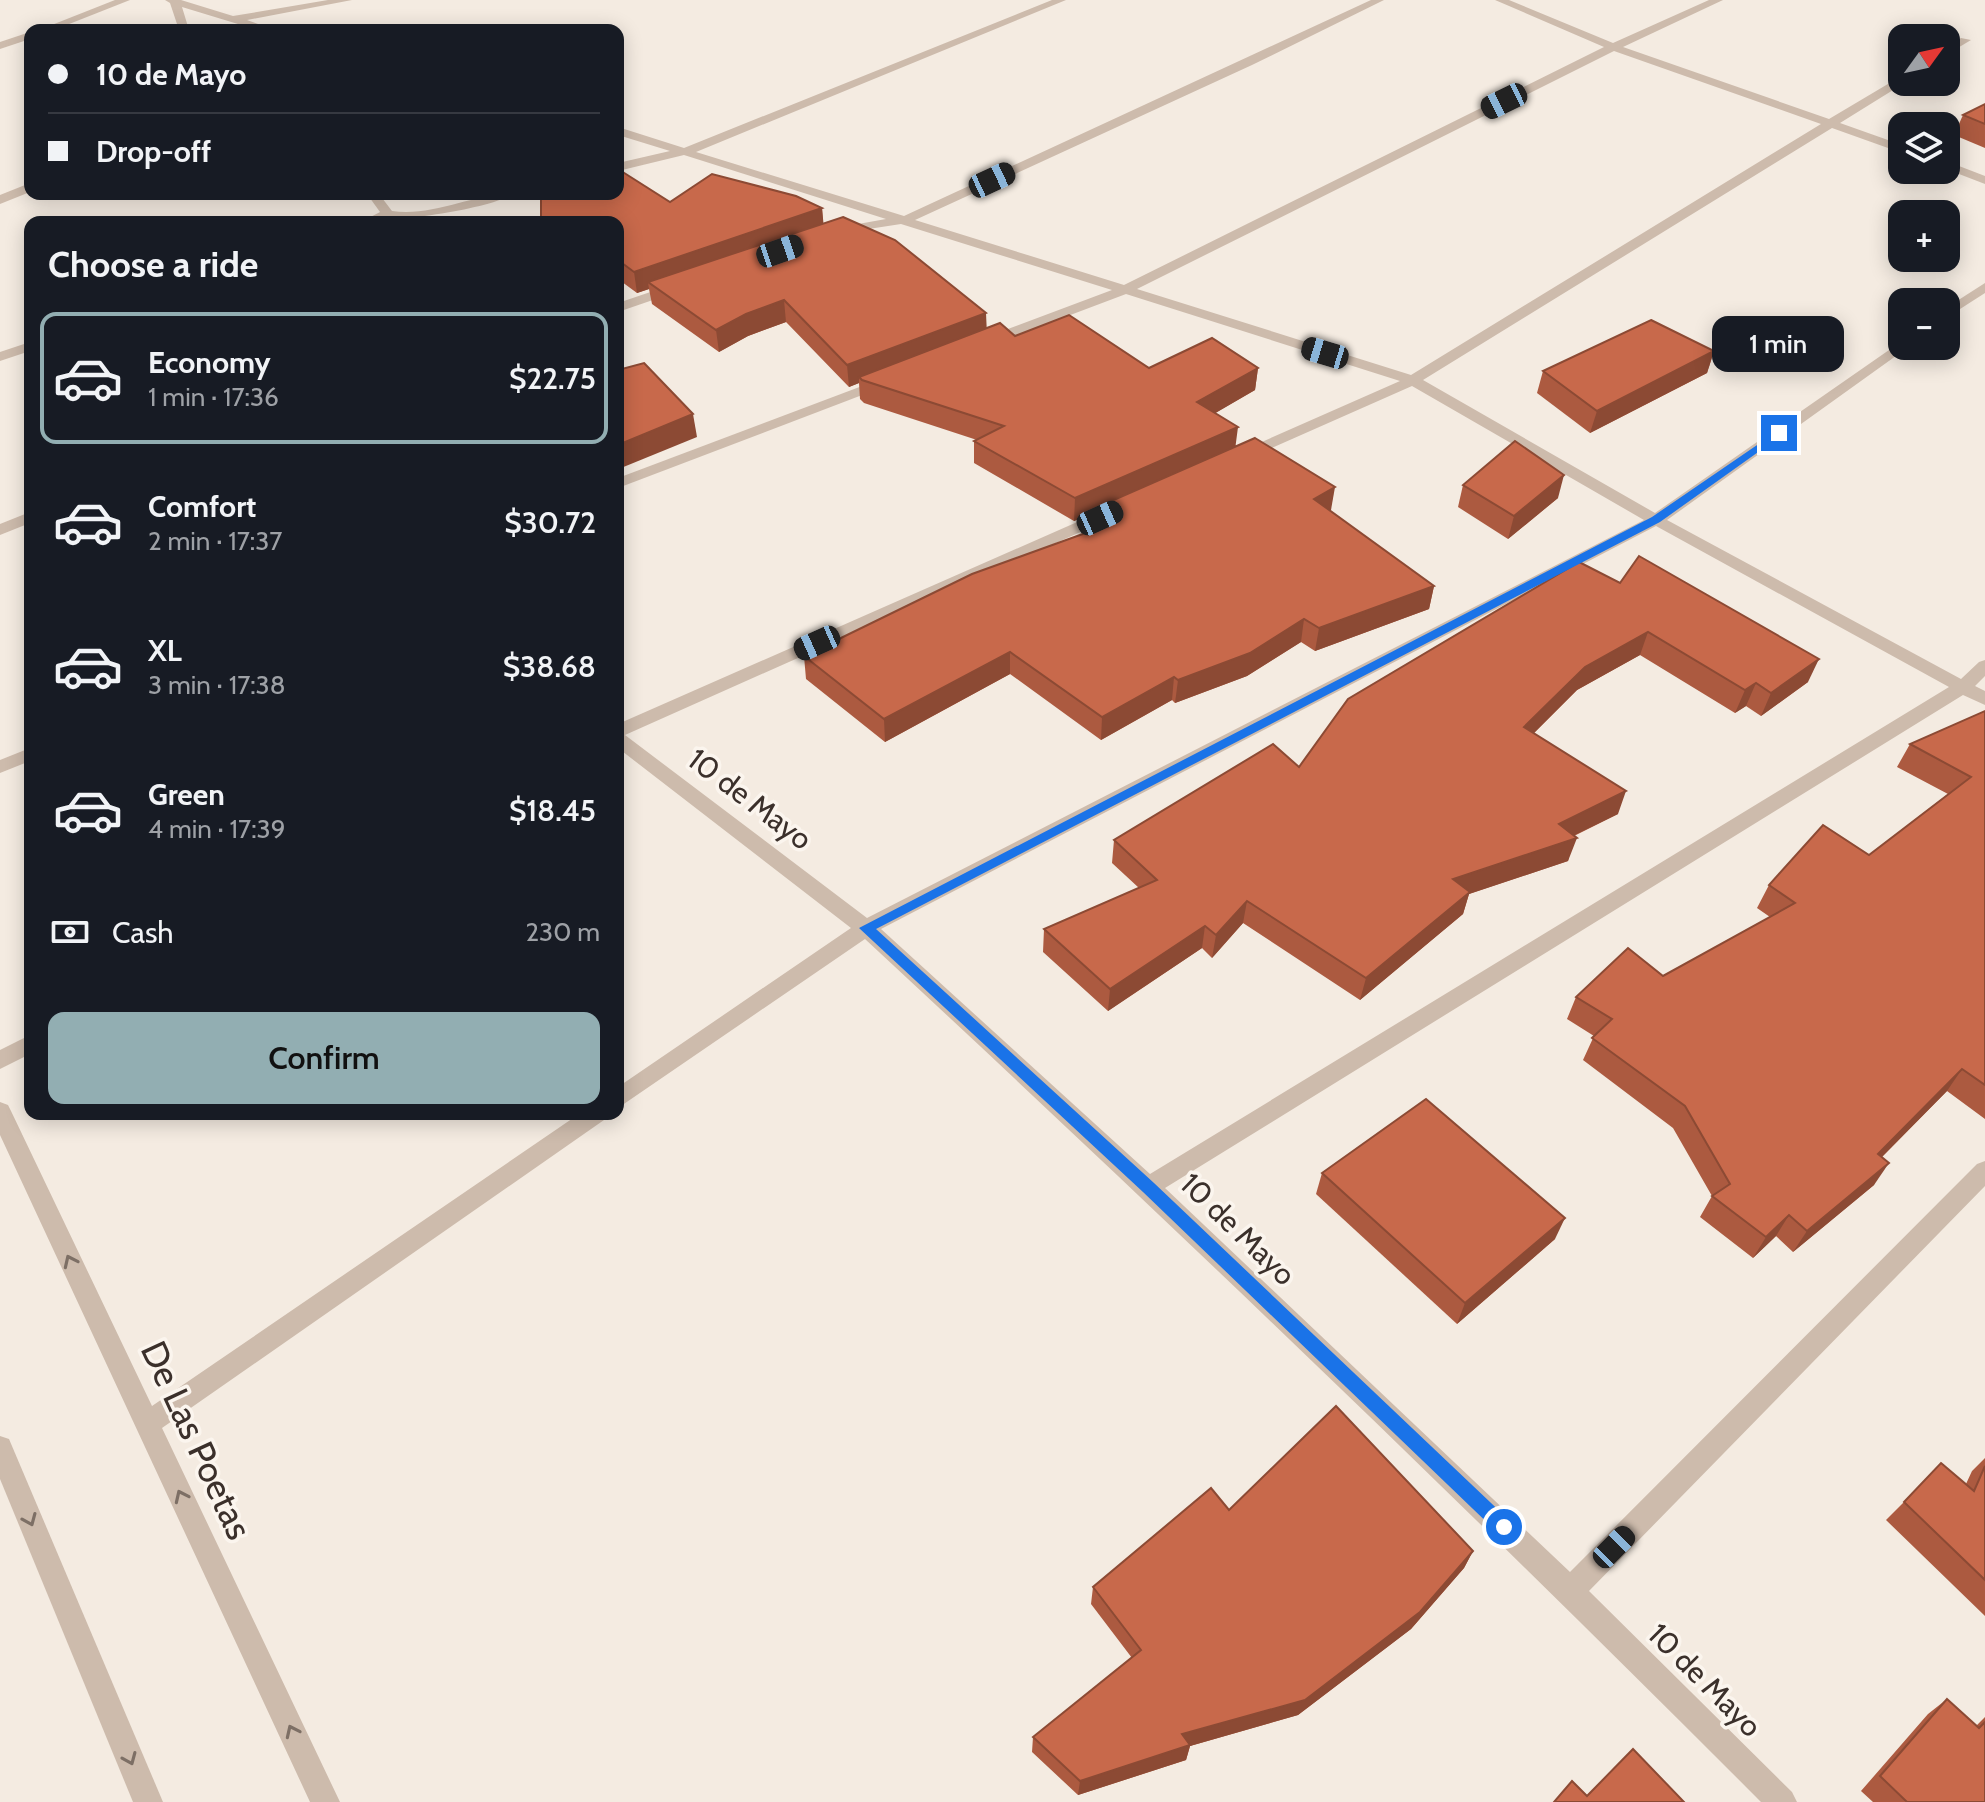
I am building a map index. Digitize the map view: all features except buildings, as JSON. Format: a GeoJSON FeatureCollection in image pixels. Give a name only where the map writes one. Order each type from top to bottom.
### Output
{"type":"FeatureCollection","features":[{"type":"Feature","properties":{"kind":"street"},"geometry":{"type":"LineString","coordinates":[[60,24],[125,0]]}},
{"type":"Feature","properties":{"kind":"street"},"geometry":{"type":"LineString","coordinates":[[233,19],[347,0]]}},
{"type":"Feature","properties":{"kind":"street"},"geometry":{"type":"LineString","coordinates":[[624,166],[687,151],[1061,0]]}},
{"type":"Feature","properties":{"kind":"street"},"geometry":{"type":"LineString","coordinates":[[820,238],[907,219],[1234,70],[1379,0]]}},
{"type":"Feature","properties":{"kind":"street"},"geometry":{"type":"LineString","coordinates":[[1500,0],[1613,47],[1888,144]]}},
{"type":"Feature","properties":{"kind":"street"},"geometry":{"type":"LineString","coordinates":[[974,347],[1122,291],[1613,47],[1718,0]]}},
{"type":"Feature","properties":{"kind":"street"},"geometry":{"type":"LineString","coordinates":[[172,2],[249,24]]}},
{"type":"Feature","properties":{"kind":"street"},"geometry":{"type":"LineString","coordinates":[[172,2],[181,24]]}},
{"type":"Feature","properties":{"kind":"street"},"geometry":{"type":"LineString","coordinates":[[0,46],[24,37]]}},
{"type":"Feature","properties":{"kind":"street"},"geometry":{"type":"LineString","coordinates":[[1960,43],[1965,40]]}},
{"type":"Feature","properties":{"kind":"street"},"geometry":{"type":"LineString","coordinates":[[1225,463],[1413,380],[1888,89]]}},
{"type":"Feature","properties":{"kind":"street"},"geometry":{"type":"LineString","coordinates":[[624,133],[1413,380],[1656,520],[1985,699]]}},
{"type":"Feature","properties":{"kind":"street"},"geometry":{"type":"LineString","coordinates":[[1960,170],[1985,180]]}},
{"type":"Feature","properties":{"kind":"street"},"geometry":{"type":"LineString","coordinates":[[0,200],[24,190]]}},
{"type":"Feature","properties":{"kind":"street"},"geometry":{"type":"LineString","coordinates":[[378,200],[388,214]]}},
{"type":"Feature","properties":{"kind":"street"},"geometry":{"type":"LineString","coordinates":[[437,216],[487,200]]}},
{"type":"Feature","properties":{"kind":"street"},"geometry":{"type":"LineString","coordinates":[[383,216],[401,216]]}},
{"type":"Feature","properties":{"kind":"street"},"geometry":{"type":"LineString","coordinates":[[624,306],[690,283]]}},
{"type":"Feature","properties":{"kind":"street"},"geometry":{"type":"LineString","coordinates":[[1960,304],[1985,287]]}},
{"type":"Feature","properties":{"kind":"street"},"geometry":{"type":"LineString","coordinates":[[0,357],[24,348]]}},
{"type":"Feature","properties":{"kind":"street"},"geometry":{"type":"LineString","coordinates":[[624,1095],[866,928],[1656,520],[1888,355]]}},
{"type":"Feature","properties":{"kind":"street"},"geometry":{"type":"LineString","coordinates":[[624,481],[899,376]]}},
{"type":"Feature","properties":{"kind":"street"},"geometry":{"type":"LineString","coordinates":[[624,728],[1138,501]]}},
{"type":"Feature","properties":{"kind":"street"},"geometry":{"type":"LineString","coordinates":[[0,530],[24,520]]}},
{"type":"Feature","properties":{"kind":"street"},"geometry":{"type":"LineString","coordinates":[[1148,1187],[1964,686],[1985,666]]}},
{"type":"Feature","properties":{"kind":"street","name":"10 de Mayo"},"geometry":{"type":"LineString","coordinates":[[624,744],[866,928],[1148,1187],[1570,1591],[1782,1802]]}},
{"type":"Feature","properties":{"kind":"street"},"geometry":{"type":"LineString","coordinates":[[0,767],[24,757]]}},
{"type":"Feature","properties":{"kind":"street"},"geometry":{"type":"LineString","coordinates":[[0,1060],[24,1047]]}},
{"type":"Feature","properties":{"kind":"street","name":"De Las Poetas"},"geometry":{"type":"LineString","coordinates":[[0,1111],[325,1802]]}},
{"type":"Feature","properties":{"kind":"street"},"geometry":{"type":"LineString","coordinates":[[147,1424],[587,1120]]}},
{"type":"Feature","properties":{"kind":"street"},"geometry":{"type":"LineString","coordinates":[[1570,1591],[1985,1171]]}},
{"type":"Feature","properties":{"kind":"street"},"geometry":{"type":"LineString","coordinates":[[0,1448],[148,1802]]}},
{"type":"Feature","properties":{"kind":"route"},"geometry":{"type":"LineString","coordinates":[[1504,1527],[1148,1187],[866,928],[1656,520],[1779,433]]}}]}
